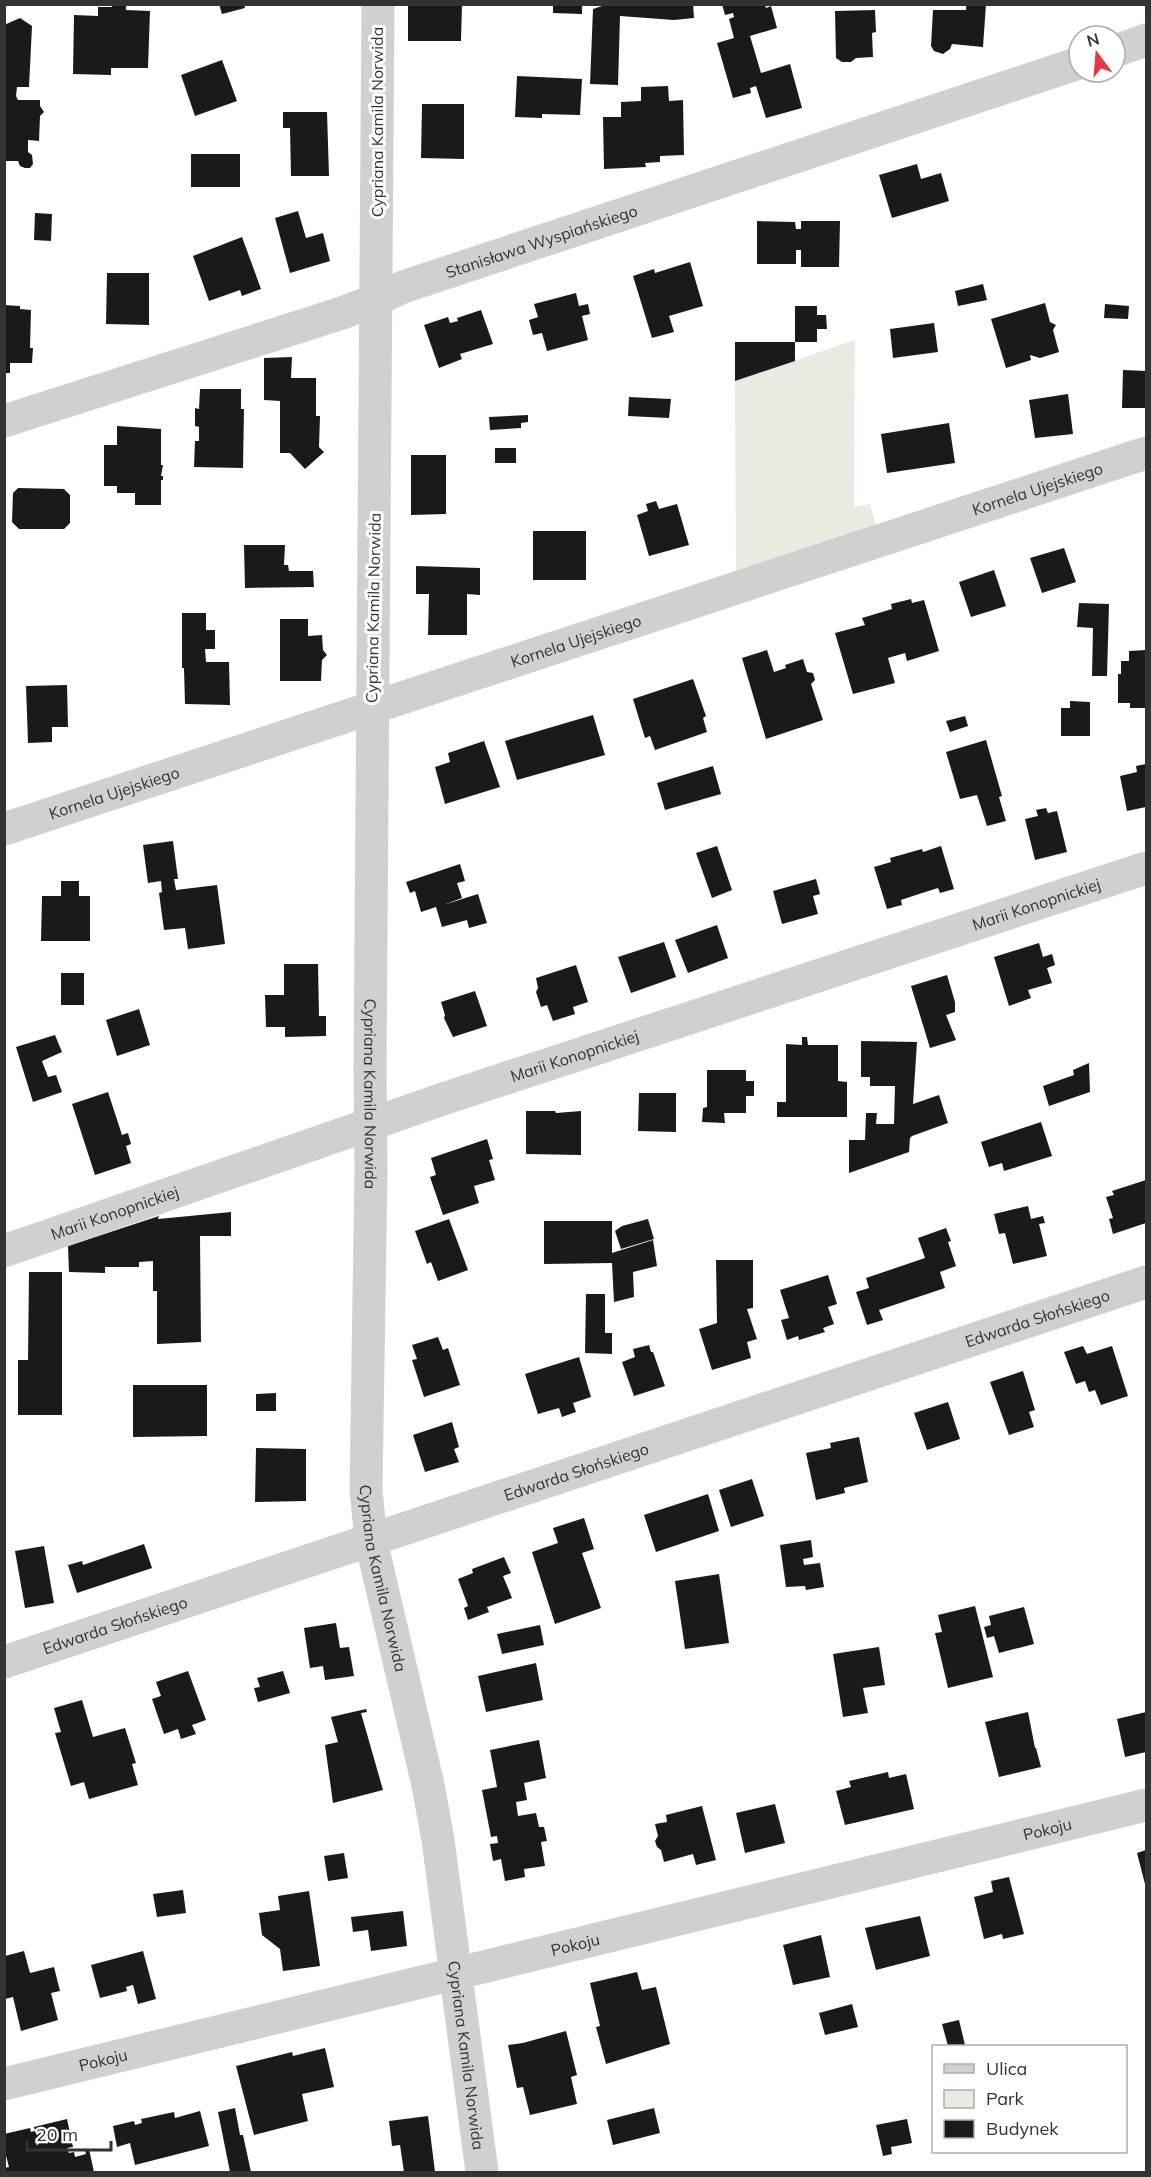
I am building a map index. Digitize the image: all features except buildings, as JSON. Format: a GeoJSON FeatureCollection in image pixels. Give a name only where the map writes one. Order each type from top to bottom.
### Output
{"type":"FeatureCollection","features":[{"type":"Feature","properties":{"kind":"street","name":"Cypriana Kamila Norwida"},"geometry":{"type":"LineString","coordinates":[[378,4],[372,708],[370,1124],[372,1170],[366,1490],[371,1541],[435,1819],[482,2172]]}},
{"type":"Feature","properties":{"kind":"street"},"geometry":{"type":"LineString","coordinates":[[1127,47],[1146,40]]}},
{"type":"Feature","properties":{"kind":"street","name":"Stanisława Wyspiańskiego"},"geometry":{"type":"LineString","coordinates":[[4,421],[331,316],[376,300],[403,287],[1067,67]]}},
{"type":"Feature","properties":{"kind":"street","name":"Kornela Ujejskiego"},"geometry":{"type":"LineString","coordinates":[[4,829],[1146,453]]}},
{"type":"Feature","properties":{"kind":"street","name":"Marii Konopnickiej"},"geometry":{"type":"LineString","coordinates":[[4,1251],[370,1124],[1146,868]]}},
{"type":"Feature","properties":{"kind":"street","name":"Edwarda Słońskiego"},"geometry":{"type":"LineString","coordinates":[[4,1662],[1146,1282]]}},
{"type":"Feature","properties":{"kind":"street","name":"Pokoju"},"geometry":{"type":"LineString","coordinates":[[4,2084],[1146,1805]]}},
{"type":"Feature","properties":{"kind":"green space"},"geometry":{"type":"Polygon","coordinates":[[[855,340],[854,507],[870,504],[876,525],[736,574],[735,381],[855,340]]]}}]}
